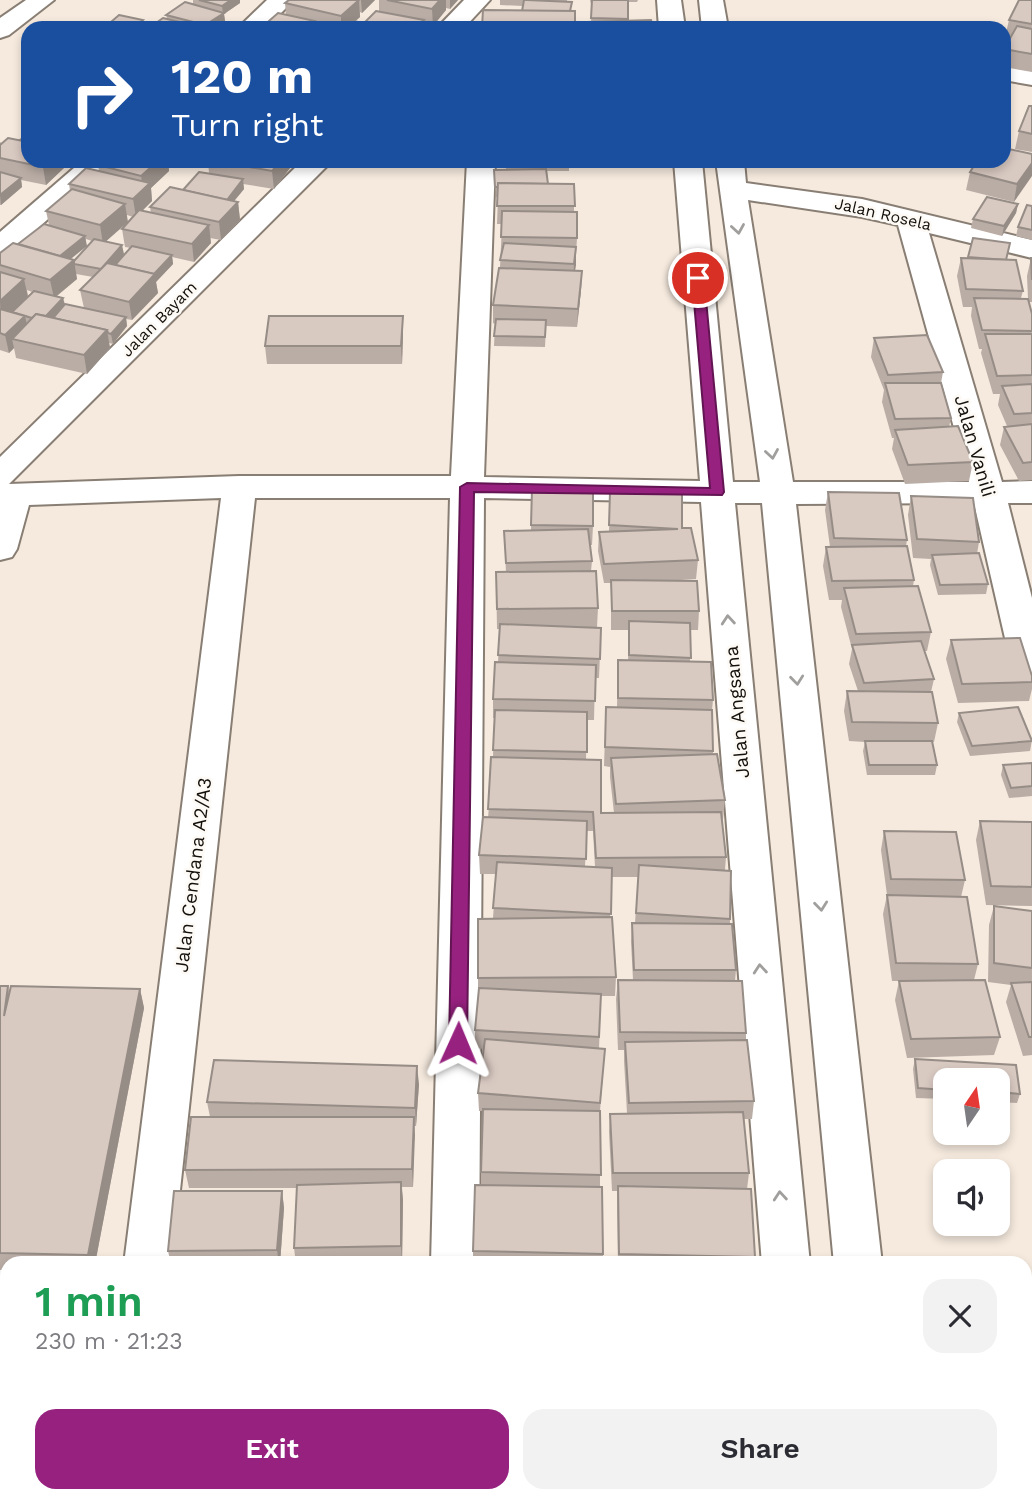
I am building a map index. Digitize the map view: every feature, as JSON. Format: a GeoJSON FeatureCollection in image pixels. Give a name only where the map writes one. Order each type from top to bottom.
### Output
{"type":"FeatureCollection","features":[{"type":"Feature","properties":{"kind":"street"},"geometry":{"type":"LineString","coordinates":[[0,33],[42,0]]}},
{"type":"Feature","properties":{"kind":"street"},"geometry":{"type":"LineString","coordinates":[[259,21],[282,0]]}},
{"type":"Feature","properties":{"kind":"street"},"geometry":{"type":"LineString","coordinates":[[457,21],[478,0]]}},
{"type":"Feature","properties":{"kind":"street"},"geometry":{"type":"LineString","coordinates":[[669,0],[671,21]]}},
{"type":"Feature","properties":{"kind":"street"},"geometry":{"type":"LineString","coordinates":[[711,0],[714,21]]}},
{"type":"Feature","properties":{"kind":"street"},"geometry":{"type":"LineString","coordinates":[[0,33],[21,39]]}},
{"type":"Feature","properties":{"kind":"street"},"geometry":{"type":"LineString","coordinates":[[1011,73],[1032,77]]}},
{"type":"Feature","properties":{"kind":"street"},"geometry":{"type":"LineString","coordinates":[[0,247],[91,168]]}},
{"type":"Feature","properties":{"kind":"street","name":"Jalan Bayam"},"geometry":{"type":"LineString","coordinates":[[5,489],[311,168]]}},
{"type":"Feature","properties":{"kind":"street"},"geometry":{"type":"LineString","coordinates":[[454,1256],[467,487],[481,168]]}},
{"type":"Feature","properties":{"kind":"street","name":"Jalan Angsana"},"geometry":{"type":"LineString","coordinates":[[689,168],[785,1256]]}},
{"type":"Feature","properties":{"kind":"street"},"geometry":{"type":"LineString","coordinates":[[731,175],[778,493],[857,1256]]}},
{"type":"Feature","properties":{"kind":"street","name":"Jalan Rosela"},"geometry":{"type":"LineString","coordinates":[[731,175],[830,202],[1032,249]]}},
{"type":"Feature","properties":{"kind":"street","name":"Jalan Vanili"},"geometry":{"type":"LineString","coordinates":[[911,220],[989,492],[1032,673]]}},
{"type":"Feature","properties":{"kind":"street","name":"Jalan Cendana A2/A3"},"geometry":{"type":"LineString","coordinates":[[149,1256],[239,487]]}},
{"type":"Feature","properties":{"kind":"street"},"geometry":{"type":"LineString","coordinates":[[0,549],[5,489],[467,487],[778,493],[1032,492]]}},
{"type":"Feature","properties":{"kind":"building"},"geometry":{"type":"Polygon","coordinates":[[[199,0],[231,0],[222,6],[199,0]]]}},
{"type":"Feature","properties":{"kind":"building"},"geometry":{"type":"Polygon","coordinates":[[[289,0],[359,0],[341,16],[285,3],[289,0]]]}},
{"type":"Feature","properties":{"kind":"building"},"geometry":{"type":"Polygon","coordinates":[[[387,0],[440,0],[432,9],[387,0]]]}},
{"type":"Feature","properties":{"kind":"building"},"geometry":{"type":"Polygon","coordinates":[[[524,0],[572,2],[570,11],[522,11],[524,0]]]}},
{"type":"Feature","properties":{"kind":"building"},"geometry":{"type":"Polygon","coordinates":[[[592,0],[628,0],[628,19],[591,18],[592,0]]]}},
{"type":"Feature","properties":{"kind":"building"},"geometry":{"type":"Polygon","coordinates":[[[1019,0],[1032,0],[1032,24],[1009,20],[1019,0]]]}},
{"type":"Feature","properties":{"kind":"building"},"geometry":{"type":"Polygon","coordinates":[[[185,2],[224,13],[211,21],[189,21],[166,15],[185,2]]]}},
{"type":"Feature","properties":{"kind":"building"},"geometry":{"type":"Polygon","coordinates":[[[483,10],[575,11],[575,21],[482,21],[483,10]]]}},
{"type":"Feature","properties":{"kind":"building"},"geometry":{"type":"Polygon","coordinates":[[[376,11],[424,20],[423,21],[366,21],[376,11]]]}},
{"type":"Feature","properties":{"kind":"building"},"geometry":{"type":"Polygon","coordinates":[[[278,13],[315,21],[269,21],[278,13]]]}},
{"type":"Feature","properties":{"kind":"building"},"geometry":{"type":"Polygon","coordinates":[[[119,15],[143,20],[142,21],[112,21],[119,15]]]}},
{"type":"Feature","properties":{"kind":"building"},"geometry":{"type":"Polygon","coordinates":[[[1017,26],[1032,29],[1032,54],[1011,50],[1011,37],[1017,26]]]}},
{"type":"Feature","properties":{"kind":"building"},"geometry":{"type":"Polygon","coordinates":[[[1029,106],[1032,106],[1032,134],[1019,131],[1029,106]]]}},
{"type":"Feature","properties":{"kind":"building"},"geometry":{"type":"Polygon","coordinates":[[[8,138],[21,141],[21,162],[0,158],[0,145],[8,138]]]}},
{"type":"Feature","properties":{"kind":"building"},"geometry":{"type":"Polygon","coordinates":[[[1011,150],[1032,154],[1032,163],[1017,184],[970,172],[973,168],[1011,168],[1011,150]]]}},
{"type":"Feature","properties":{"kind":"building"},"geometry":{"type":"Polygon","coordinates":[[[86,168],[150,183],[133,199],[69,184],[86,168]]]}},
{"type":"Feature","properties":{"kind":"building"},"geometry":{"type":"Polygon","coordinates":[[[110,168],[150,168],[141,176],[110,168]]]}},
{"type":"Feature","properties":{"kind":"building"},"geometry":{"type":"Polygon","coordinates":[[[546,169],[548,184],[498,183],[498,187],[495,187],[494,170],[546,169]]]}},
{"type":"Feature","properties":{"kind":"building"},"geometry":{"type":"Polygon","coordinates":[[[0,172],[21,178],[0,195],[0,172]]]}},
{"type":"Feature","properties":{"kind":"building"},"geometry":{"type":"Polygon","coordinates":[[[199,172],[243,179],[227,200],[183,190],[199,172]]]}},
{"type":"Feature","properties":{"kind":"building"},"geometry":{"type":"Polygon","coordinates":[[[498,183],[574,184],[575,206],[497,206],[498,183]]]}},
{"type":"Feature","properties":{"kind":"building"},"geometry":{"type":"Polygon","coordinates":[[[170,187],[238,202],[219,222],[150,207],[170,187]]]}},
{"type":"Feature","properties":{"kind":"building"},"geometry":{"type":"Polygon","coordinates":[[[72,189],[125,204],[100,225],[46,211],[72,189]]]}},
{"type":"Feature","properties":{"kind":"building"},"geometry":{"type":"Polygon","coordinates":[[[987,197],[1018,204],[1004,226],[973,219],[987,197]]]}},
{"type":"Feature","properties":{"kind":"building"},"geometry":{"type":"Polygon","coordinates":[[[1027,205],[1032,206],[1032,230],[1018,227],[1027,205]]]}},
{"type":"Feature","properties":{"kind":"building"},"geometry":{"type":"Polygon","coordinates":[[[139,210],[209,225],[192,244],[122,229],[139,210]]]}},
{"type":"Feature","properties":{"kind":"building"},"geometry":{"type":"Polygon","coordinates":[[[502,211],[577,212],[577,238],[501,237],[502,211]]]}},
{"type":"Feature","properties":{"kind":"building"},"geometry":{"type":"Polygon","coordinates":[[[44,224],[85,236],[60,256],[18,244],[44,224]]]}},
{"type":"Feature","properties":{"kind":"building"},"geometry":{"type":"Polygon","coordinates":[[[973,238],[1010,243],[1006,260],[968,257],[973,238]]]}},
{"type":"Feature","properties":{"kind":"building"},"geometry":{"type":"Polygon","coordinates":[[[94,239],[122,245],[101,269],[74,264],[74,261],[94,239]]]}},
{"type":"Feature","properties":{"kind":"building"},"geometry":{"type":"Polygon","coordinates":[[[13,243],[74,260],[50,280],[0,265],[0,253],[13,243]]]}},
{"type":"Feature","properties":{"kind":"building"},"geometry":{"type":"Polygon","coordinates":[[[504,243],[576,247],[574,264],[500,260],[504,243]]]}},
{"type":"Feature","properties":{"kind":"building"},"geometry":{"type":"Polygon","coordinates":[[[132,246],[172,255],[154,274],[115,265],[132,246]]]}},
{"type":"Feature","properties":{"kind":"building"},"geometry":{"type":"Polygon","coordinates":[[[961,258],[1016,260],[1023,291],[966,289],[961,258]]]}},
{"type":"Feature","properties":{"kind":"building"},"geometry":{"type":"Polygon","coordinates":[[[107,263],[155,274],[129,302],[80,290],[107,263]]]}},
{"type":"Feature","properties":{"kind":"building"},"geometry":{"type":"Polygon","coordinates":[[[499,268],[582,271],[578,309],[493,305],[499,268]]]}},
{"type":"Feature","properties":{"kind":"building"},"geometry":{"type":"Polygon","coordinates":[[[0,272],[24,279],[0,301],[0,272]]]}},
{"type":"Feature","properties":{"kind":"building"},"geometry":{"type":"Polygon","coordinates":[[[34,291],[63,298],[46,316],[36,314],[32,318],[12,312],[34,291]]]}},
{"type":"Feature","properties":{"kind":"building"},"geometry":{"type":"Polygon","coordinates":[[[974,298],[1028,299],[1032,314],[1032,331],[982,330],[974,298]]]}},
{"type":"Feature","properties":{"kind":"building"},"geometry":{"type":"Polygon","coordinates":[[[65,304],[126,317],[111,334],[107,330],[53,318],[65,304]]]}},
{"type":"Feature","properties":{"kind":"building"},"geometry":{"type":"Polygon","coordinates":[[[0,309],[25,316],[5,335],[0,333],[0,309]]]}},
{"type":"Feature","properties":{"kind":"building"},"geometry":{"type":"Polygon","coordinates":[[[36,314],[107,330],[84,355],[12,339],[36,314]]]}},
{"type":"Feature","properties":{"kind":"building"},"geometry":{"type":"Polygon","coordinates":[[[269,316],[403,316],[401,346],[265,346],[269,316]]]}},
{"type":"Feature","properties":{"kind":"building"},"geometry":{"type":"Polygon","coordinates":[[[496,319],[546,320],[545,337],[494,336],[496,319]]]}},
{"type":"Feature","properties":{"kind":"building"},"geometry":{"type":"Polygon","coordinates":[[[985,334],[1032,334],[1032,375],[997,376],[985,334]]]}},
{"type":"Feature","properties":{"kind":"building"},"geometry":{"type":"Polygon","coordinates":[[[927,335],[943,372],[888,375],[874,338],[927,335]]]}},
{"type":"Feature","properties":{"kind":"building"},"geometry":{"type":"Polygon","coordinates":[[[885,383],[941,383],[951,418],[895,419],[885,383]]]}},
{"type":"Feature","properties":{"kind":"building"},"geometry":{"type":"Polygon","coordinates":[[[1032,384],[1032,413],[1014,414],[1002,386],[1032,384]]]}},
{"type":"Feature","properties":{"kind":"building"},"geometry":{"type":"Polygon","coordinates":[[[1032,424],[1032,462],[1023,463],[1004,427],[1032,424]]]}},
{"type":"Feature","properties":{"kind":"building"},"geometry":{"type":"Polygon","coordinates":[[[958,426],[973,462],[908,465],[895,430],[958,426]]]}},
{"type":"Feature","properties":{"kind":"building"},"geometry":{"type":"Polygon","coordinates":[[[532,489],[593,490],[593,526],[531,525],[532,489]]]}},
{"type":"Feature","properties":{"kind":"building"},"geometry":{"type":"Polygon","coordinates":[[[610,492],[682,494],[682,528],[691,528],[698,560],[604,564],[599,532],[678,529],[609,525],[610,492]]]}},
{"type":"Feature","properties":{"kind":"building"},"geometry":{"type":"Polygon","coordinates":[[[828,492],[899,493],[907,540],[834,538],[828,492]]]}},
{"type":"Feature","properties":{"kind":"building"},"geometry":{"type":"Polygon","coordinates":[[[911,496],[973,498],[979,542],[917,539],[911,496]]]}},
{"type":"Feature","properties":{"kind":"building"},"geometry":{"type":"Polygon","coordinates":[[[588,529],[592,561],[506,563],[504,531],[588,529]]]}},
{"type":"Feature","properties":{"kind":"building"},"geometry":{"type":"Polygon","coordinates":[[[907,546],[914,580],[832,581],[826,547],[907,546]]]}},
{"type":"Feature","properties":{"kind":"building"},"geometry":{"type":"Polygon","coordinates":[[[979,553],[988,584],[940,585],[932,555],[979,553]]]}},
{"type":"Feature","properties":{"kind":"building"},"geometry":{"type":"Polygon","coordinates":[[[596,571],[598,608],[497,609],[496,572],[596,571]]]}},
{"type":"Feature","properties":{"kind":"building"},"geometry":{"type":"Polygon","coordinates":[[[611,580],[697,581],[699,611],[612,611],[611,580]]]}},
{"type":"Feature","properties":{"kind":"building"},"geometry":{"type":"Polygon","coordinates":[[[918,586],[931,632],[856,634],[844,588],[918,586]]]}},
{"type":"Feature","properties":{"kind":"building"},"geometry":{"type":"Polygon","coordinates":[[[629,621],[690,623],[691,658],[629,655],[629,621]]]}},
{"type":"Feature","properties":{"kind":"building"},"geometry":{"type":"Polygon","coordinates":[[[500,624],[601,628],[600,659],[498,655],[500,624]]]}},
{"type":"Feature","properties":{"kind":"building"},"geometry":{"type":"Polygon","coordinates":[[[1020,638],[1032,682],[962,684],[951,640],[1020,638]]]}},
{"type":"Feature","properties":{"kind":"building"},"geometry":{"type":"Polygon","coordinates":[[[921,641],[934,679],[864,683],[852,645],[921,641]]]}},
{"type":"Feature","properties":{"kind":"building"},"geometry":{"type":"Polygon","coordinates":[[[618,660],[711,662],[713,700],[618,698],[618,660]]]}},
{"type":"Feature","properties":{"kind":"building"},"geometry":{"type":"Polygon","coordinates":[[[495,662],[596,665],[595,701],[493,699],[495,662]]]}},
{"type":"Feature","properties":{"kind":"building"},"geometry":{"type":"Polygon","coordinates":[[[847,691],[932,692],[938,723],[852,722],[847,691]]]}},
{"type":"Feature","properties":{"kind":"building"},"geometry":{"type":"Polygon","coordinates":[[[606,707],[712,710],[713,751],[605,747],[606,707]]]}},
{"type":"Feature","properties":{"kind":"building"},"geometry":{"type":"Polygon","coordinates":[[[1018,707],[1032,741],[972,746],[959,713],[1018,707]]]}},
{"type":"Feature","properties":{"kind":"building"},"geometry":{"type":"Polygon","coordinates":[[[495,710],[587,712],[587,752],[493,750],[495,710]]]}},
{"type":"Feature","properties":{"kind":"building"},"geometry":{"type":"Polygon","coordinates":[[[865,741],[932,741],[937,765],[869,765],[865,741]]]}},
{"type":"Feature","properties":{"kind":"building"},"geometry":{"type":"Polygon","coordinates":[[[717,754],[725,800],[616,804],[611,758],[717,754]]]}},
{"type":"Feature","properties":{"kind":"building"},"geometry":{"type":"Polygon","coordinates":[[[491,757],[601,760],[601,813],[721,812],[726,857],[596,858],[593,812],[488,809],[491,757]]]}},
{"type":"Feature","properties":{"kind":"building"},"geometry":{"type":"Polygon","coordinates":[[[1032,763],[1032,786],[1011,788],[1003,765],[1032,763]]]}},
{"type":"Feature","properties":{"kind":"building"},"geometry":{"type":"Polygon","coordinates":[[[483,817],[587,821],[586,859],[479,855],[483,817]]]}},
{"type":"Feature","properties":{"kind":"building"},"geometry":{"type":"Polygon","coordinates":[[[980,821],[1032,822],[1032,887],[991,886],[980,821]]]}},
{"type":"Feature","properties":{"kind":"building"},"geometry":{"type":"Polygon","coordinates":[[[884,831],[956,832],[965,880],[891,879],[884,831]]]}},
{"type":"Feature","properties":{"kind":"building"},"geometry":{"type":"Polygon","coordinates":[[[497,862],[612,868],[611,914],[493,908],[497,862]]]}},
{"type":"Feature","properties":{"kind":"building"},"geometry":{"type":"Polygon","coordinates":[[[639,865],[731,871],[730,919],[636,913],[639,865]]]}},
{"type":"Feature","properties":{"kind":"building"},"geometry":{"type":"Polygon","coordinates":[[[887,895],[967,897],[978,964],[896,963],[887,895]]]}},
{"type":"Feature","properties":{"kind":"building"},"geometry":{"type":"Polygon","coordinates":[[[994,906],[1032,911],[1032,968],[994,963],[994,906]]]}},
{"type":"Feature","properties":{"kind":"building"},"geometry":{"type":"Polygon","coordinates":[[[612,917],[616,977],[478,978],[478,919],[612,917]]]}},
{"type":"Feature","properties":{"kind":"building"},"geometry":{"type":"Polygon","coordinates":[[[632,923],[732,924],[736,970],[634,970],[632,923]]]}},
{"type":"Feature","properties":{"kind":"building"},"geometry":{"type":"Polygon","coordinates":[[[618,980],[742,981],[746,1033],[620,1032],[618,980]]]}},
{"type":"Feature","properties":{"kind":"building"},"geometry":{"type":"Polygon","coordinates":[[[985,980],[1000,1037],[911,1039],[899,981],[985,980]]]}},
{"type":"Feature","properties":{"kind":"building"},"geometry":{"type":"Polygon","coordinates":[[[1032,982],[1032,1037],[1029,1037],[1011,983],[1032,982]]]}},
{"type":"Feature","properties":{"kind":"building"},"geometry":{"type":"Polygon","coordinates":[[[0,986],[8,986],[4,1016],[11,986],[140,989],[88,1255],[0,1253],[0,986]]]}},
{"type":"Feature","properties":{"kind":"building"},"geometry":{"type":"Polygon","coordinates":[[[479,988],[601,994],[599,1037],[475,1030],[479,988]]]}},
{"type":"Feature","properties":{"kind":"building"},"geometry":{"type":"Polygon","coordinates":[[[485,1039],[605,1049],[600,1103],[478,1093],[485,1039]]]}},
{"type":"Feature","properties":{"kind":"building"},"geometry":{"type":"Polygon","coordinates":[[[747,1040],[754,1101],[629,1103],[625,1042],[747,1040]]]}},
{"type":"Feature","properties":{"kind":"building"},"geometry":{"type":"Polygon","coordinates":[[[915,1059],[1016,1065],[1020,1094],[1010,1093],[1010,1068],[933,1068],[933,1089],[918,1088],[915,1059]]]}},
{"type":"Feature","properties":{"kind":"building"},"geometry":{"type":"Polygon","coordinates":[[[214,1060],[417,1066],[415,1108],[207,1102],[214,1060]]]}},
{"type":"Feature","properties":{"kind":"building"},"geometry":{"type":"Polygon","coordinates":[[[483,1109],[600,1111],[601,1175],[481,1172],[483,1109]]]}},
{"type":"Feature","properties":{"kind":"building"},"geometry":{"type":"Polygon","coordinates":[[[743,1112],[749,1173],[613,1173],[610,1114],[743,1112]]]}},
{"type":"Feature","properties":{"kind":"building"},"geometry":{"type":"Polygon","coordinates":[[[191,1117],[414,1117],[412,1169],[185,1170],[191,1117]]]}},
{"type":"Feature","properties":{"kind":"building"},"geometry":{"type":"Polygon","coordinates":[[[401,1182],[401,1246],[294,1248],[297,1185],[401,1182]]]}},
{"type":"Feature","properties":{"kind":"building"},"geometry":{"type":"Polygon","coordinates":[[[475,1185],[602,1187],[603,1254],[473,1251],[475,1185]]]}},
{"type":"Feature","properties":{"kind":"building"},"geometry":{"type":"Polygon","coordinates":[[[618,1186],[751,1189],[755,1256],[619,1254],[618,1186]]]}},
{"type":"Feature","properties":{"kind":"building"},"geometry":{"type":"Polygon","coordinates":[[[174,1191],[282,1191],[277,1250],[168,1251],[174,1191]]]}},
{"type":"Feature","properties":{"kind":"route"},"geometry":{"type":"LineString","coordinates":[[458,1043],[467,487],[717,492],[698,278]]}}]}
